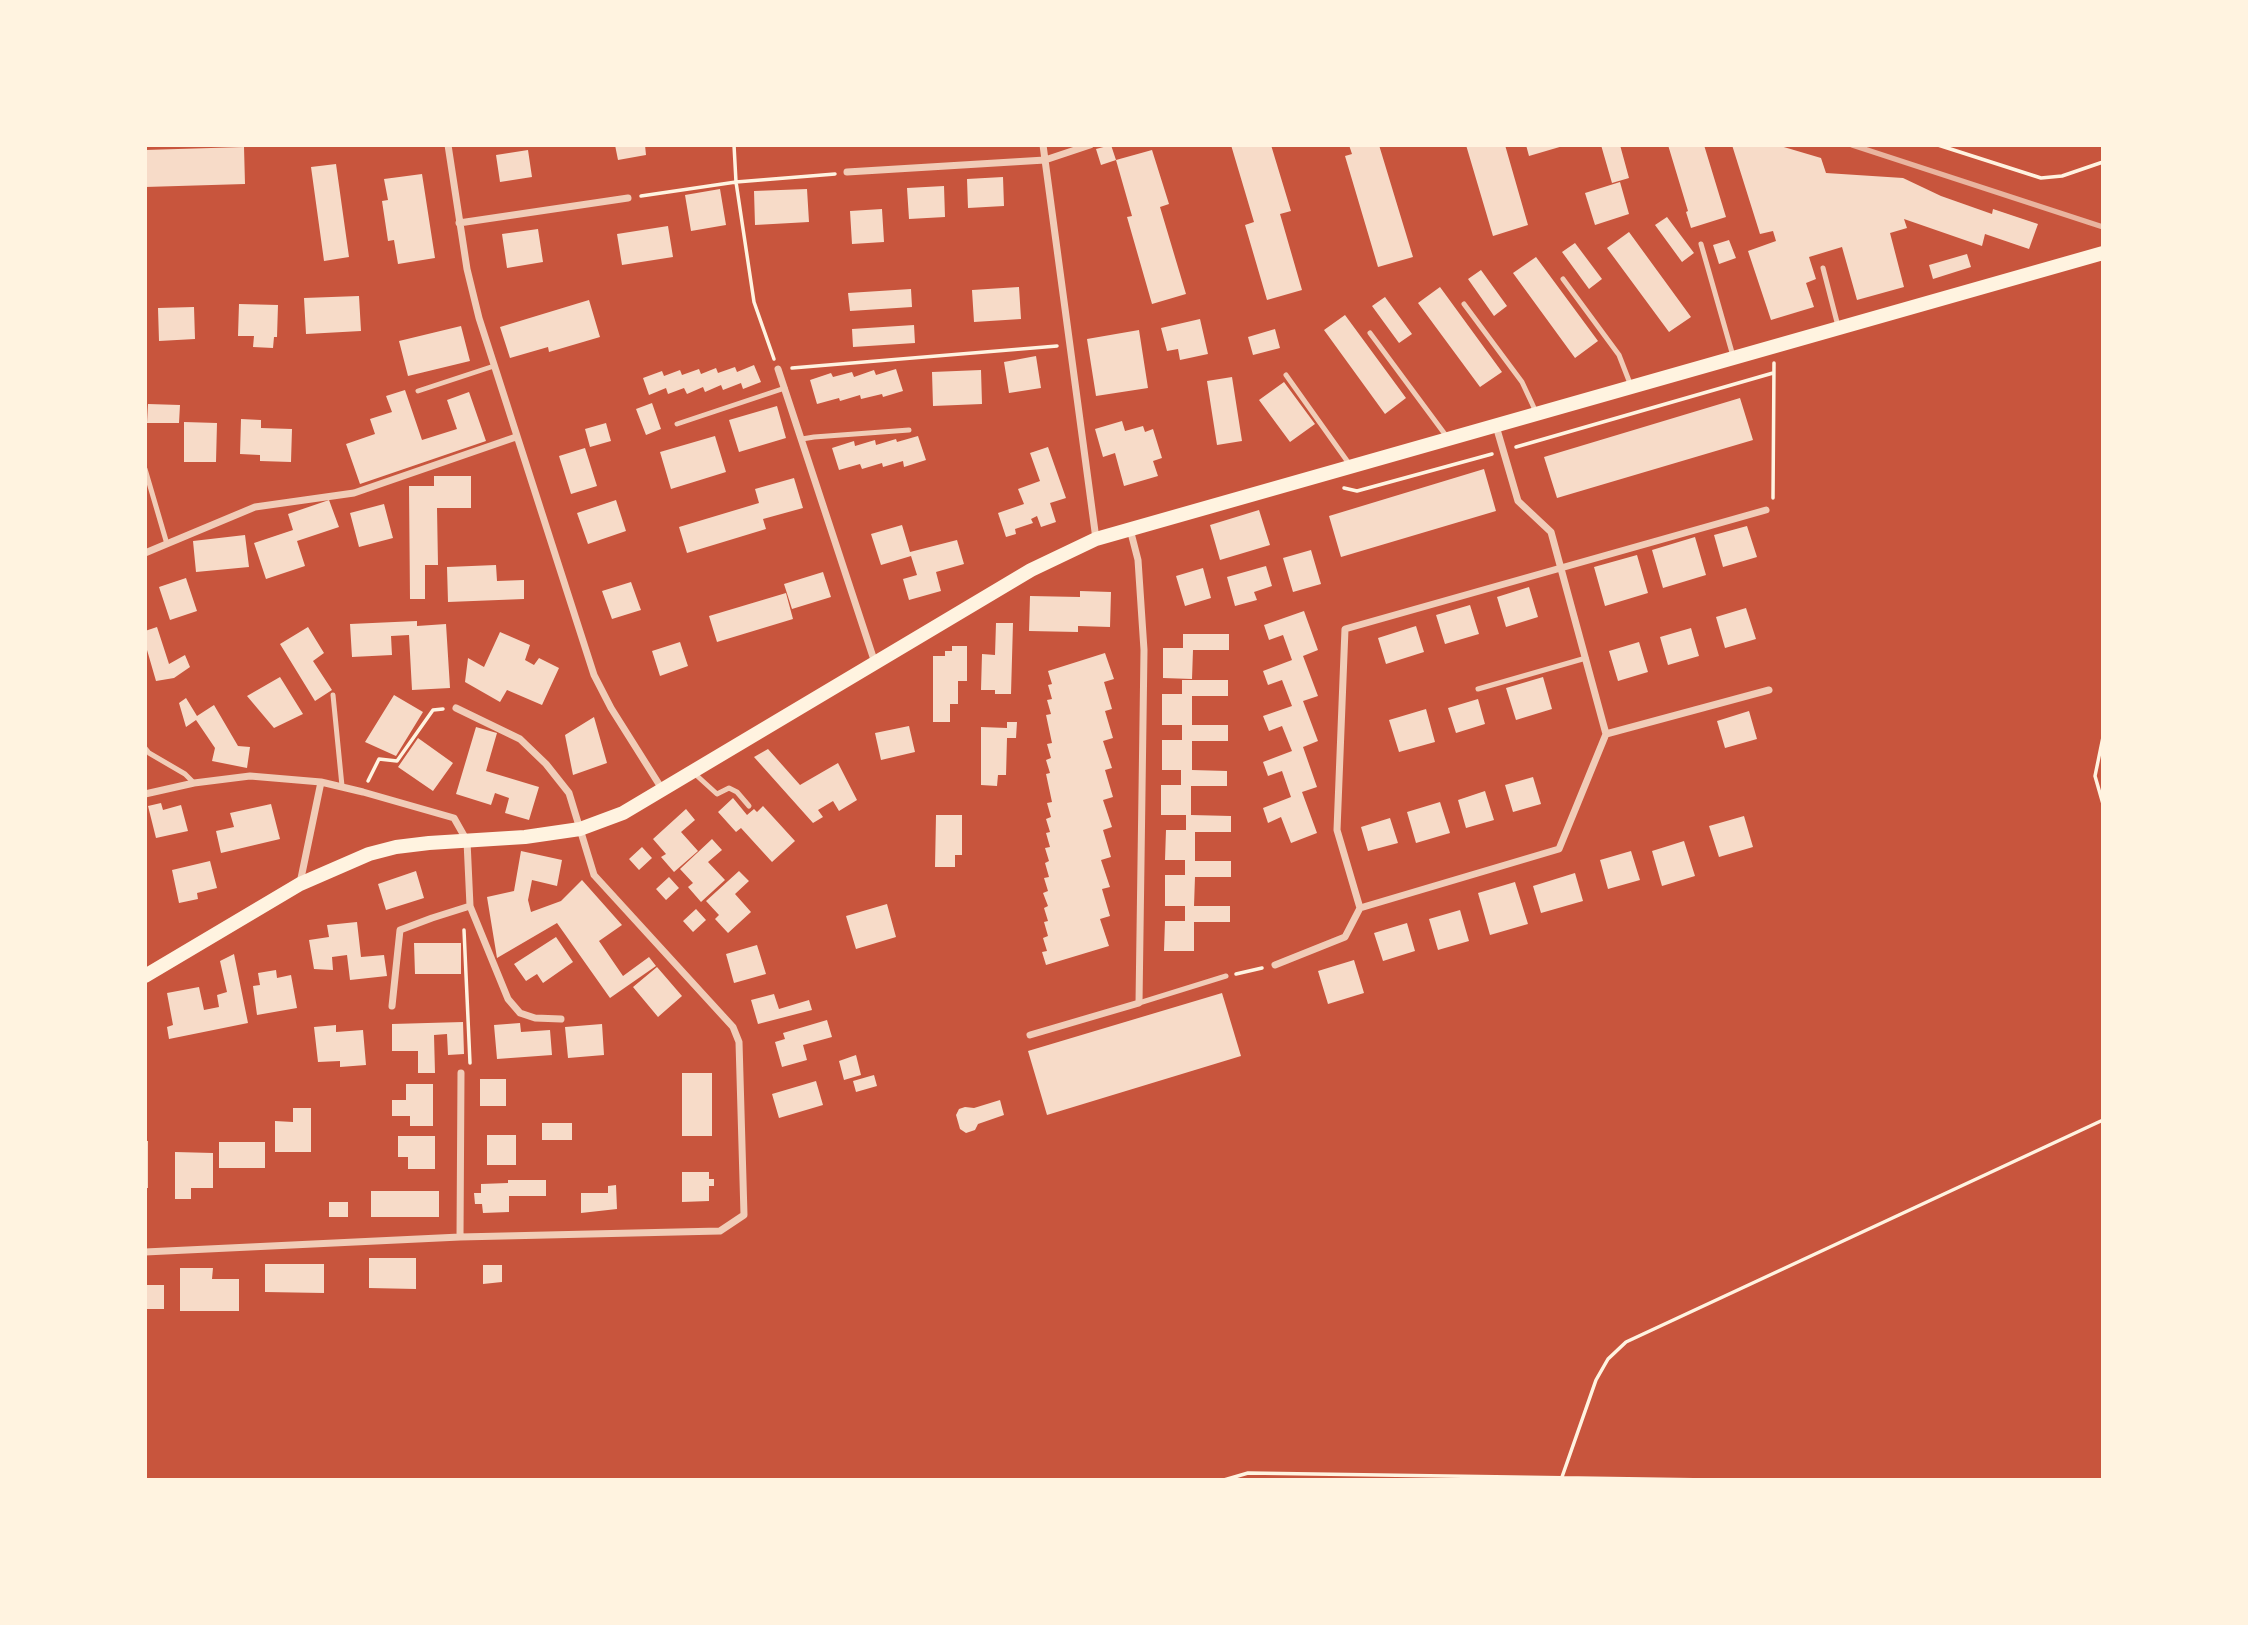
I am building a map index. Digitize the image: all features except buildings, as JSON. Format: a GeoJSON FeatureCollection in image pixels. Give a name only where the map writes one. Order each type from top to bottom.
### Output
{"type":"FeatureCollection","features":[{"type":"Feature","properties":{"kind":"main road"},"geometry":{"type":"LineString","coordinates":[[145,976],[300,884],[369,853],[396,847],[525,837],[580,829],[624,813],[1031,570],[1096,539],[2103,253]]}},
{"type":"Feature","properties":{"kind":"street"},"geometry":{"type":"LineString","coordinates":[[448,145],[470,281],[516,437],[594,675],[611,708],[663,790]]}},
{"type":"Feature","properties":{"kind":"street"},"geometry":{"type":"LineString","coordinates":[[1042,145],[1096,539]]}},
{"type":"Feature","properties":{"kind":"street"},"geometry":{"type":"LineString","coordinates":[[847,173],[1045,160],[1090,145]]}},
{"type":"Feature","properties":{"kind":"street"},"geometry":{"type":"LineString","coordinates":[[459,223],[628,198]]}},
{"type":"Feature","properties":{"kind":"street"},"geometry":{"type":"LineString","coordinates":[[778,369],[875,663]]}},
{"type":"Feature","properties":{"kind":"street"},"geometry":{"type":"LineString","coordinates":[[1360,908],[1559,849],[1606,734],[1551,532],[1518,501],[1496,426]]}},
{"type":"Feature","properties":{"kind":"street"},"geometry":{"type":"LineString","coordinates":[[145,552],[255,507],[354,493],[516,437]]}},
{"type":"Feature","properties":{"kind":"street"},"geometry":{"type":"LineString","coordinates":[[1275,965],[1345,937],[1360,908],[1337,831],[1345,629],[1766,510]]}},
{"type":"Feature","properties":{"kind":"street"},"geometry":{"type":"LineString","coordinates":[[1030,1035],[1139,1003],[1144,650],[1138,560],[1130,528]]}},
{"type":"Feature","properties":{"kind":"street"},"geometry":{"type":"LineString","coordinates":[[1606,734],[1769,690]]}},
{"type":"Feature","properties":{"kind":"street"},"geometry":{"type":"LineString","coordinates":[[145,1252],[460,1237],[720,1231],[744,1215],[739,1042],[733,1027],[594,875],[569,793],[532,749],[520,739],[456,708]]}},
{"type":"Feature","properties":{"kind":"street"},"geometry":{"type":"LineString","coordinates":[[145,794],[194,783],[250,776],[342,786],[454,818],[467,841],[470,906],[508,999],[520,1013],[535,1018],[561,1019]]}},
{"type":"Feature","properties":{"kind":"street"},"geometry":{"type":"LineString","coordinates":[[300,884],[321,782]]}},
{"type":"Feature","properties":{"kind":"street"},"geometry":{"type":"LineString","coordinates":[[392,1006],[400,930],[470,906]]}},
{"type":"Feature","properties":{"kind":"street"},"geometry":{"type":"LineString","coordinates":[[460,1237],[461,1073]]}},
{"type":"Feature","properties":{"kind":"lane"},"geometry":{"type":"LineString","coordinates":[[1701,244],[1733,359]]}},
{"type":"Feature","properties":{"kind":"lane"},"geometry":{"type":"LineString","coordinates":[[1823,268],[1839,329]]}},
{"type":"Feature","properties":{"kind":"lane"},"geometry":{"type":"LineString","coordinates":[[1563,279],[1619,355],[1632,388]]}},
{"type":"Feature","properties":{"kind":"lane"},"geometry":{"type":"LineString","coordinates":[[1464,304],[1522,382],[1538,415]]}},
{"type":"Feature","properties":{"kind":"lane"},"geometry":{"type":"LineString","coordinates":[[1370,333],[1449,440]]}},
{"type":"Feature","properties":{"kind":"lane"},"geometry":{"type":"LineString","coordinates":[[418,391],[494,366]]}},
{"type":"Feature","properties":{"kind":"lane"},"geometry":{"type":"LineString","coordinates":[[1286,375],[1352,468]]}},
{"type":"Feature","properties":{"kind":"lane"},"geometry":{"type":"LineString","coordinates":[[677,424],[785,388]]}},
{"type":"Feature","properties":{"kind":"lane"},"geometry":{"type":"LineString","coordinates":[[802,439],[909,430]]}},
{"type":"Feature","properties":{"kind":"lane"},"geometry":{"type":"LineString","coordinates":[[145,469],[167,544]]}},
{"type":"Feature","properties":{"kind":"lane"},"geometry":{"type":"LineString","coordinates":[[1478,690],[1586,658]]}},
{"type":"Feature","properties":{"kind":"lane"},"geometry":{"type":"LineString","coordinates":[[333,695],[342,786]]}},
{"type":"Feature","properties":{"kind":"lane"},"geometry":{"type":"LineString","coordinates":[[145,748],[194,783]]}},
{"type":"Feature","properties":{"kind":"lane"},"geometry":{"type":"LineString","coordinates":[[693,771],[717,794],[729,788],[737,792],[749,806]]}},
{"type":"Feature","properties":{"kind":"lane"},"geometry":{"type":"LineString","coordinates":[[1139,1003],[1226,976]]}},
{"type":"Feature","properties":{"kind":"path"},"geometry":{"type":"LineString","coordinates":[[734,145],[736,182],[754,303],[778,369],[1071,344]]}},
{"type":"Feature","properties":{"kind":"path"},"geometry":{"type":"LineString","coordinates":[[1938,145],[2041,178],[2062,176],[2103,162]]}},
{"type":"Feature","properties":{"kind":"path"},"geometry":{"type":"LineString","coordinates":[[628,198],[736,182],[847,173]]}},
{"type":"Feature","properties":{"kind":"path"},"geometry":{"type":"LineString","coordinates":[[1766,510],[1773,502],[1774,346]]}},
{"type":"Feature","properties":{"kind":"path"},"geometry":{"type":"LineString","coordinates":[[1308,479],[1357,491],[1773,373]]}},
{"type":"Feature","properties":{"kind":"path"},"geometry":{"type":"LineString","coordinates":[[363,792],[379,759],[397,761],[433,710],[456,708]]}},
{"type":"Feature","properties":{"kind":"path"},"geometry":{"type":"LineString","coordinates":[[2103,737],[2095,776],[2103,804]]}},
{"type":"Feature","properties":{"kind":"path"},"geometry":{"type":"LineString","coordinates":[[461,1073],[471,1072],[463,923],[470,906]]}},
{"type":"Feature","properties":{"kind":"path"},"geometry":{"type":"LineString","coordinates":[[1226,976],[1275,965]]}},
{"type":"Feature","properties":{"kind":"path"},"geometry":{"type":"LineString","coordinates":[[1562,1477],[1595,1380],[1608,1359],[1626,1342],[2103,1120]]}},
{"type":"Feature","properties":{"kind":"path"},"geometry":{"type":"LineString","coordinates":[[1224,1480],[1248,1473],[1710,1480]]}},
{"type":"Feature","properties":{"kind":"railway"},"geometry":{"type":"LineString","coordinates":[[1852,145],[2103,227]]}}]}
